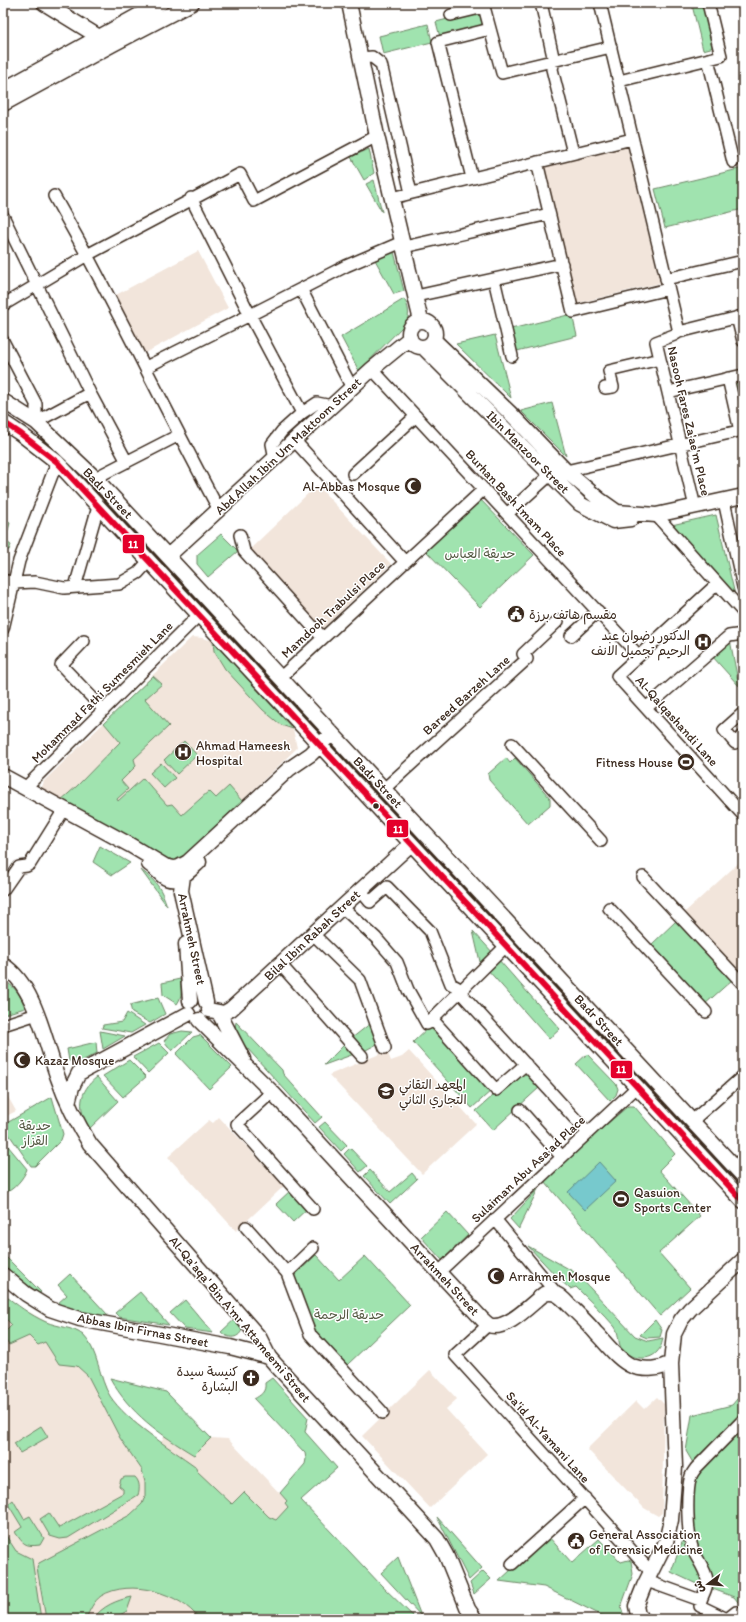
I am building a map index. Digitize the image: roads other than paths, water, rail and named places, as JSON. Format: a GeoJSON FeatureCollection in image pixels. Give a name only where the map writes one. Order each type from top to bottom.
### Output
{"type":"FeatureCollection","features":[{"type":"Feature","properties":{"kind":"main road"},"geometry":{"type":"LineString","coordinates":[[44,3],[99,37]]}},
{"type":"Feature","properties":{"kind":"main road"},"geometry":{"type":"LineString","coordinates":[[3,90],[161,3]]}},
{"type":"Feature","properties":{"kind":"main road"},"geometry":{"type":"LineString","coordinates":[[3,104],[192,3]]}},
{"type":"Feature","properties":{"kind":"main road"},"geometry":{"type":"LineString","coordinates":[[349,3],[377,136],[421,321]]}},
{"type":"Feature","properties":{"kind":"main road"},"geometry":{"type":"LineString","coordinates":[[421,321],[429,323],[434,329],[436,336],[429,344],[415,345],[410,338],[410,330],[421,321]]}},
{"type":"Feature","properties":{"kind":"main road","name":"Abd Allah Ibin Um Maktoom Street"},"geometry":{"type":"LineString","coordinates":[[168,556],[372,369],[410,338]]}},
{"type":"Feature","properties":{"kind":"main road","name":"Ibin Manzoor Street"},"geometry":{"type":"LineString","coordinates":[[429,344],[511,414],[566,471],[600,500],[617,512],[653,515]]}},
{"type":"Feature","properties":{"kind":"main road","name":"Ibin Manzoor Street"},"geometry":{"type":"LineString","coordinates":[[429,344],[580,504],[612,521],[637,519],[743,496]]}},
{"type":"Feature","properties":{"kind":"main road","name":"Badr Street"},"geometry":{"type":"LineString","coordinates":[[3,401],[36,422],[95,478],[743,1176]]}},
{"type":"Feature","properties":{"kind":"main road","name":"Badr Street"},"geometry":{"type":"LineString","coordinates":[[3,422],[57,462],[199,616],[315,750],[411,844],[743,1201]]}},
{"type":"Feature","properties":{"kind":"main road"},"geometry":{"type":"LineString","coordinates":[[174,872],[188,862],[297,762],[315,750],[332,733]]}},
{"type":"Feature","properties":{"kind":"main road"},"geometry":{"type":"LineString","coordinates":[[3,776],[174,872]]}},
{"type":"Feature","properties":{"kind":"main road"},"geometry":{"type":"LineString","coordinates":[[3,787],[147,863],[174,872]]}},
{"type":"Feature","properties":{"kind":"main road","name":"Bilal Ibin Rabah Street"},"geometry":{"type":"LineString","coordinates":[[79,1073],[202,1010],[224,1013],[232,1009],[411,844]]}},
{"type":"Feature","properties":{"kind":"main road","name":"Arrahmeh Street"},"geometry":{"type":"LineString","coordinates":[[174,872],[182,891],[202,1010],[217,1039],[272,1092],[488,1324],[494,1326],[504,1324],[544,1294],[549,1292],[556,1293]]}},
{"type":"Feature","properties":{"kind":"main road","name":"Al-Qa'aqa' Bin A'mr Attameemi Street"},"geometry":{"type":"LineString","coordinates":[[3,965],[20,981],[28,995],[37,1014],[68,1103],[90,1144],[259,1337],[269,1358],[437,1539],[446,1555],[472,1618]]}},
{"type":"Feature","properties":{"kind":"main road","name":"Arrahmeh Street"},"geometry":{"type":"LineString","coordinates":[[202,1010],[248,1068]]}},
{"type":"Feature","properties":{"kind":"main road"},"geometry":{"type":"LineString","coordinates":[[54,1063],[65,1071],[79,1073],[72,1087],[68,1103]]}},
{"type":"Feature","properties":{"kind":"main road"},"geometry":{"type":"LineString","coordinates":[[642,1619],[638,1615],[636,1606],[666,1542],[671,1520],[675,1467],[671,1363],[674,1334],[681,1320],[696,1303],[743,1260]]}},
{"type":"Feature","properties":{"kind":"main road","name":"Abbas Ibin Firnas Street"},"geometry":{"type":"LineString","coordinates":[[3,1275],[26,1294],[50,1309],[80,1319],[230,1347],[269,1358]]}},
{"type":"Feature","properties":{"kind":"main road"},"geometry":{"type":"LineString","coordinates":[[556,1293],[586,1321],[618,1356],[632,1366],[655,1369],[664,1367],[671,1363]]}},
{"type":"Feature","properties":{"kind":"main road"},"geometry":{"type":"LineString","coordinates":[[230,1347],[238,1346],[248,1341],[252,1334],[250,1328]]}},
{"type":"Feature","properties":{"kind":"street"},"geometry":{"type":"LineString","coordinates":[[541,3],[554,61],[552,69],[573,153]]}},
{"type":"Feature","properties":{"kind":"street"},"geometry":{"type":"LineString","coordinates":[[600,3],[679,332],[740,316],[743,341]]}},
{"type":"Feature","properties":{"kind":"street"},"geometry":{"type":"LineString","coordinates":[[619,81],[721,56],[708,3]]}},
{"type":"Feature","properties":{"kind":"street"},"geometry":{"type":"LineString","coordinates":[[450,15],[484,5],[502,73],[611,47]]}},
{"type":"Feature","properties":{"kind":"street"},"geometry":{"type":"LineString","coordinates":[[472,178],[438,42],[490,29]]}},
{"type":"Feature","properties":{"kind":"street"},"geometry":{"type":"LineString","coordinates":[[360,58],[372,57],[380,64],[411,193]]}},
{"type":"Feature","properties":{"kind":"street"},"geometry":{"type":"LineString","coordinates":[[708,59],[734,162]]}},
{"type":"Feature","properties":{"kind":"street"},"geometry":{"type":"LineString","coordinates":[[3,305],[87,255],[191,198],[240,174],[254,201],[377,136]]}},
{"type":"Feature","properties":{"kind":"street"},"geometry":{"type":"LineString","coordinates":[[392,198],[632,139]]}},
{"type":"Feature","properties":{"kind":"street"},"geometry":{"type":"LineString","coordinates":[[537,162],[573,312],[743,261]]}},
{"type":"Feature","properties":{"kind":"street"},"geometry":{"type":"LineString","coordinates":[[54,196],[146,367],[179,435],[219,510]]}},
{"type":"Feature","properties":{"kind":"street"},"geometry":{"type":"LineString","coordinates":[[191,198],[250,315],[302,413]]}},
{"type":"Feature","properties":{"kind":"street"},"geometry":{"type":"LineString","coordinates":[[146,367],[346,266],[403,245],[550,214]]}},
{"type":"Feature","properties":{"kind":"street"},"geometry":{"type":"LineString","coordinates":[[4,221],[90,393],[127,462]]}},
{"type":"Feature","properties":{"kind":"street"},"geometry":{"type":"LineString","coordinates":[[416,296],[562,264]]}},
{"type":"Feature","properties":{"kind":"street"},"geometry":{"type":"LineString","coordinates":[[494,279],[512,356]]}},
{"type":"Feature","properties":{"kind":"street"},"geometry":{"type":"LineString","coordinates":[[301,289],[352,388]]}},
{"type":"Feature","properties":{"kind":"street","name":"Nasooh Fares Za'ae'm Place"},"geometry":{"type":"LineString","coordinates":[[679,332],[656,342],[695,507]]}},
{"type":"Feature","properties":{"kind":"street"},"geometry":{"type":"LineString","coordinates":[[3,341],[36,404],[36,422],[90,393]]}},
{"type":"Feature","properties":{"kind":"street"},"geometry":{"type":"LineString","coordinates":[[605,388],[613,387],[609,371],[660,359]]}},
{"type":"Feature","properties":{"kind":"street","name":"Burhan Bash Imam Place"},"geometry":{"type":"LineString","coordinates":[[372,369],[639,656]]}},
{"type":"Feature","properties":{"kind":"street"},"geometry":{"type":"LineString","coordinates":[[668,392],[743,375]]}},
{"type":"Feature","properties":{"kind":"street"},"geometry":{"type":"LineString","coordinates":[[566,471],[742,430],[728,378]]}},
{"type":"Feature","properties":{"kind":"street"},"geometry":{"type":"LineString","coordinates":[[275,459],[272,444],[282,431],[302,413],[317,403],[332,406]]}},
{"type":"Feature","properties":{"kind":"street"},"geometry":{"type":"LineString","coordinates":[[353,474],[416,416]]}},
{"type":"Feature","properties":{"kind":"street"},"geometry":{"type":"LineString","coordinates":[[95,478],[179,435]]}},
{"type":"Feature","properties":{"kind":"street"},"geometry":{"type":"LineString","coordinates":[[294,440],[405,562]]}},
{"type":"Feature","properties":{"kind":"street"},"geometry":{"type":"LineString","coordinates":[[3,629],[8,582],[19,561],[57,462]]}},
{"type":"Feature","properties":{"kind":"street"},"geometry":{"type":"LineString","coordinates":[[507,514],[551,474]]}},
{"type":"Feature","properties":{"kind":"street","name":"Mamdooh Trabulsi Place"},"geometry":{"type":"LineString","coordinates":[[281,677],[484,489]]}},
{"type":"Feature","properties":{"kind":"street"},"geometry":{"type":"LineString","coordinates":[[724,500],[742,582]]}},
{"type":"Feature","properties":{"kind":"street"},"geometry":{"type":"LineString","coordinates":[[75,588],[98,507]]}},
{"type":"Feature","properties":{"kind":"street"},"geometry":{"type":"LineString","coordinates":[[653,515],[743,612]]}},
{"type":"Feature","properties":{"kind":"street"},"geometry":{"type":"LineString","coordinates":[[240,535],[244,551],[323,638]]}},
{"type":"Feature","properties":{"kind":"street"},"geometry":{"type":"LineString","coordinates":[[8,582],[35,582],[56,588],[75,588],[119,584],[138,573],[148,562]]}},
{"type":"Feature","properties":{"kind":"street","name":"Al-Qalqashandi Lane"},"geometry":{"type":"LineString","coordinates":[[717,584],[617,676],[743,815]]}},
{"type":"Feature","properties":{"kind":"street"},"geometry":{"type":"LineString","coordinates":[[571,636],[598,611]]}},
{"type":"Feature","properties":{"kind":"street","name":"Mohammad Fathi Sumesmieh Lane"},"geometry":{"type":"LineString","coordinates":[[25,788],[199,616]]}},
{"type":"Feature","properties":{"kind":"street","name":"Bareed Barzeh Lane"},"geometry":{"type":"LineString","coordinates":[[384,789],[528,659],[523,654],[558,621]]}},
{"type":"Feature","properties":{"kind":"street"},"geometry":{"type":"LineString","coordinates":[[646,708],[729,636],[743,634]]}},
{"type":"Feature","properties":{"kind":"street"},"geometry":{"type":"LineString","coordinates":[[84,640],[60,665],[104,710]]}},
{"type":"Feature","properties":{"kind":"street"},"geometry":{"type":"LineString","coordinates":[[741,741],[735,743],[724,730],[743,713]]}},
{"type":"Feature","properties":{"kind":"street"},"geometry":{"type":"LineString","coordinates":[[512,744],[600,841]]}},
{"type":"Feature","properties":{"kind":"street"},"geometry":{"type":"LineString","coordinates":[[3,890],[18,868],[30,864],[60,816]]}},
{"type":"Feature","properties":{"kind":"street"},"geometry":{"type":"LineString","coordinates":[[643,877],[743,984]]}},
{"type":"Feature","properties":{"kind":"street"},"geometry":{"type":"LineString","coordinates":[[360,890],[370,902],[387,887],[404,903],[430,931],[451,984],[461,991],[588,1132]]}},
{"type":"Feature","properties":{"kind":"street"},"geometry":{"type":"LineString","coordinates":[[342,907],[376,938],[397,962],[408,990],[427,1024],[506,946]]}},
{"type":"Feature","properties":{"kind":"street"},"geometry":{"type":"LineString","coordinates":[[609,908],[706,1012]]}},
{"type":"Feature","properties":{"kind":"street"},"geometry":{"type":"LineString","coordinates":[[313,934],[360,980],[385,1048]]}},
{"type":"Feature","properties":{"kind":"street"},"geometry":{"type":"LineString","coordinates":[[280,964],[362,1056]]}},
{"type":"Feature","properties":{"kind":"street"},"geometry":{"type":"LineString","coordinates":[[3,1025],[37,1014]]}},
{"type":"Feature","properties":{"kind":"street"},"geometry":{"type":"LineString","coordinates":[[432,1019],[496,1090],[526,1064]]}},
{"type":"Feature","properties":{"kind":"street"},"geometry":{"type":"LineString","coordinates":[[692,1121],[743,1076]]}},
{"type":"Feature","properties":{"kind":"street","name":"Sulaiman Abu Asa'ad Place"},"geometry":{"type":"LineString","coordinates":[[439,1272],[637,1087]]}},
{"type":"Feature","properties":{"kind":"street"},"geometry":{"type":"LineString","coordinates":[[272,1092],[237,1124],[313,1209]]}},
{"type":"Feature","properties":{"kind":"street"},"geometry":{"type":"LineString","coordinates":[[520,1110],[562,1157]]}},
{"type":"Feature","properties":{"kind":"street"},"geometry":{"type":"LineString","coordinates":[[495,1219],[556,1293]]}},
{"type":"Feature","properties":{"kind":"street"},"geometry":{"type":"LineString","coordinates":[[246,1227],[287,1273],[310,1334],[383,1413]]}},
{"type":"Feature","properties":{"kind":"street"},"geometry":{"type":"LineString","coordinates":[[287,1273],[313,1248]]}},
{"type":"Feature","properties":{"kind":"street","name":"Sa'id Al-Yamani Lane"},"geometry":{"type":"LineString","coordinates":[[488,1324],[455,1355],[585,1498],[649,1576]]}},
{"type":"Feature","properties":{"kind":"street"},"geometry":{"type":"LineString","coordinates":[[736,1612],[727,1619],[700,1606],[700,1600],[706,1588],[707,1580],[692,1548],[688,1511],[691,1475],[743,1420]]}},
{"type":"Feature","properties":{"kind":"street"},"geometry":{"type":"LineString","coordinates":[[512,1564],[585,1498]]}},
{"type":"Feature","properties":{"kind":"street"},"geometry":{"type":"LineString","coordinates":[[649,1576],[700,1600]]}},
{"type":"Feature","properties":{"kind":"water"},"geometry":{"type":"Polygon","coordinates":[[[599,1162],[616,1181],[585,1210],[568,1192],[599,1162]]]}},
{"type":"Feature","properties":{"kind":"place","name":"Al-Abbas Mosque"},"geometry":{"type":"Point","coordinates":[413,486]}},
{"type":"Feature","properties":{"kind":"place","name":"مقسم هاتف برزة"},"geometry":{"type":"Point","coordinates":[516,614]}},
{"type":"Feature","properties":{"kind":"place","name":"الدكتور رضوان عبد الرحيم تجميل الانف"},"geometry":{"type":"Point","coordinates":[703,642]}},
{"type":"Feature","properties":{"kind":"place","name":"Ahmad Hameesh Hospital"},"geometry":{"type":"Point","coordinates":[183,752]}},
{"type":"Feature","properties":{"kind":"place","name":"Fitness House"},"geometry":{"type":"Point","coordinates":[686,762]}},
{"type":"Feature","properties":{"kind":"place","name":"Kazaz Mosque"},"geometry":{"type":"Point","coordinates":[22,1060]}},
{"type":"Feature","properties":{"kind":"place","name":"المعهد التقاني التجاري الثاني"},"geometry":{"type":"Point","coordinates":[386,1091]}},
{"type":"Feature","properties":{"kind":"place","name":"Qasuion Sports Center"},"geometry":{"type":"Point","coordinates":[621,1199]}},
{"type":"Feature","properties":{"kind":"place","name":"Arrahmeh Mosque"},"geometry":{"type":"Point","coordinates":[496,1276]}},
{"type":"Feature","properties":{"kind":"place","name":"كنيسة سيدة البشارة"},"geometry":{"type":"Point","coordinates":[251,1378]}},
{"type":"Feature","properties":{"kind":"place","name":"General Association of Forensic Medicine"},"geometry":{"type":"Point","coordinates":[576,1541]}},
{"type":"Feature","properties":{"kind":"park label","name":"حديقة العباس"},"geometry":{"type":"Point","coordinates":[480,553]}},
{"type":"Feature","properties":{"kind":"park label","name":"حديقة القزاز"},"geometry":{"type":"Point","coordinates":[35,1132]}},
{"type":"Feature","properties":{"kind":"park label","name":"حديقة الرحمة"},"geometry":{"type":"Point","coordinates":[349,1314]}}]}
